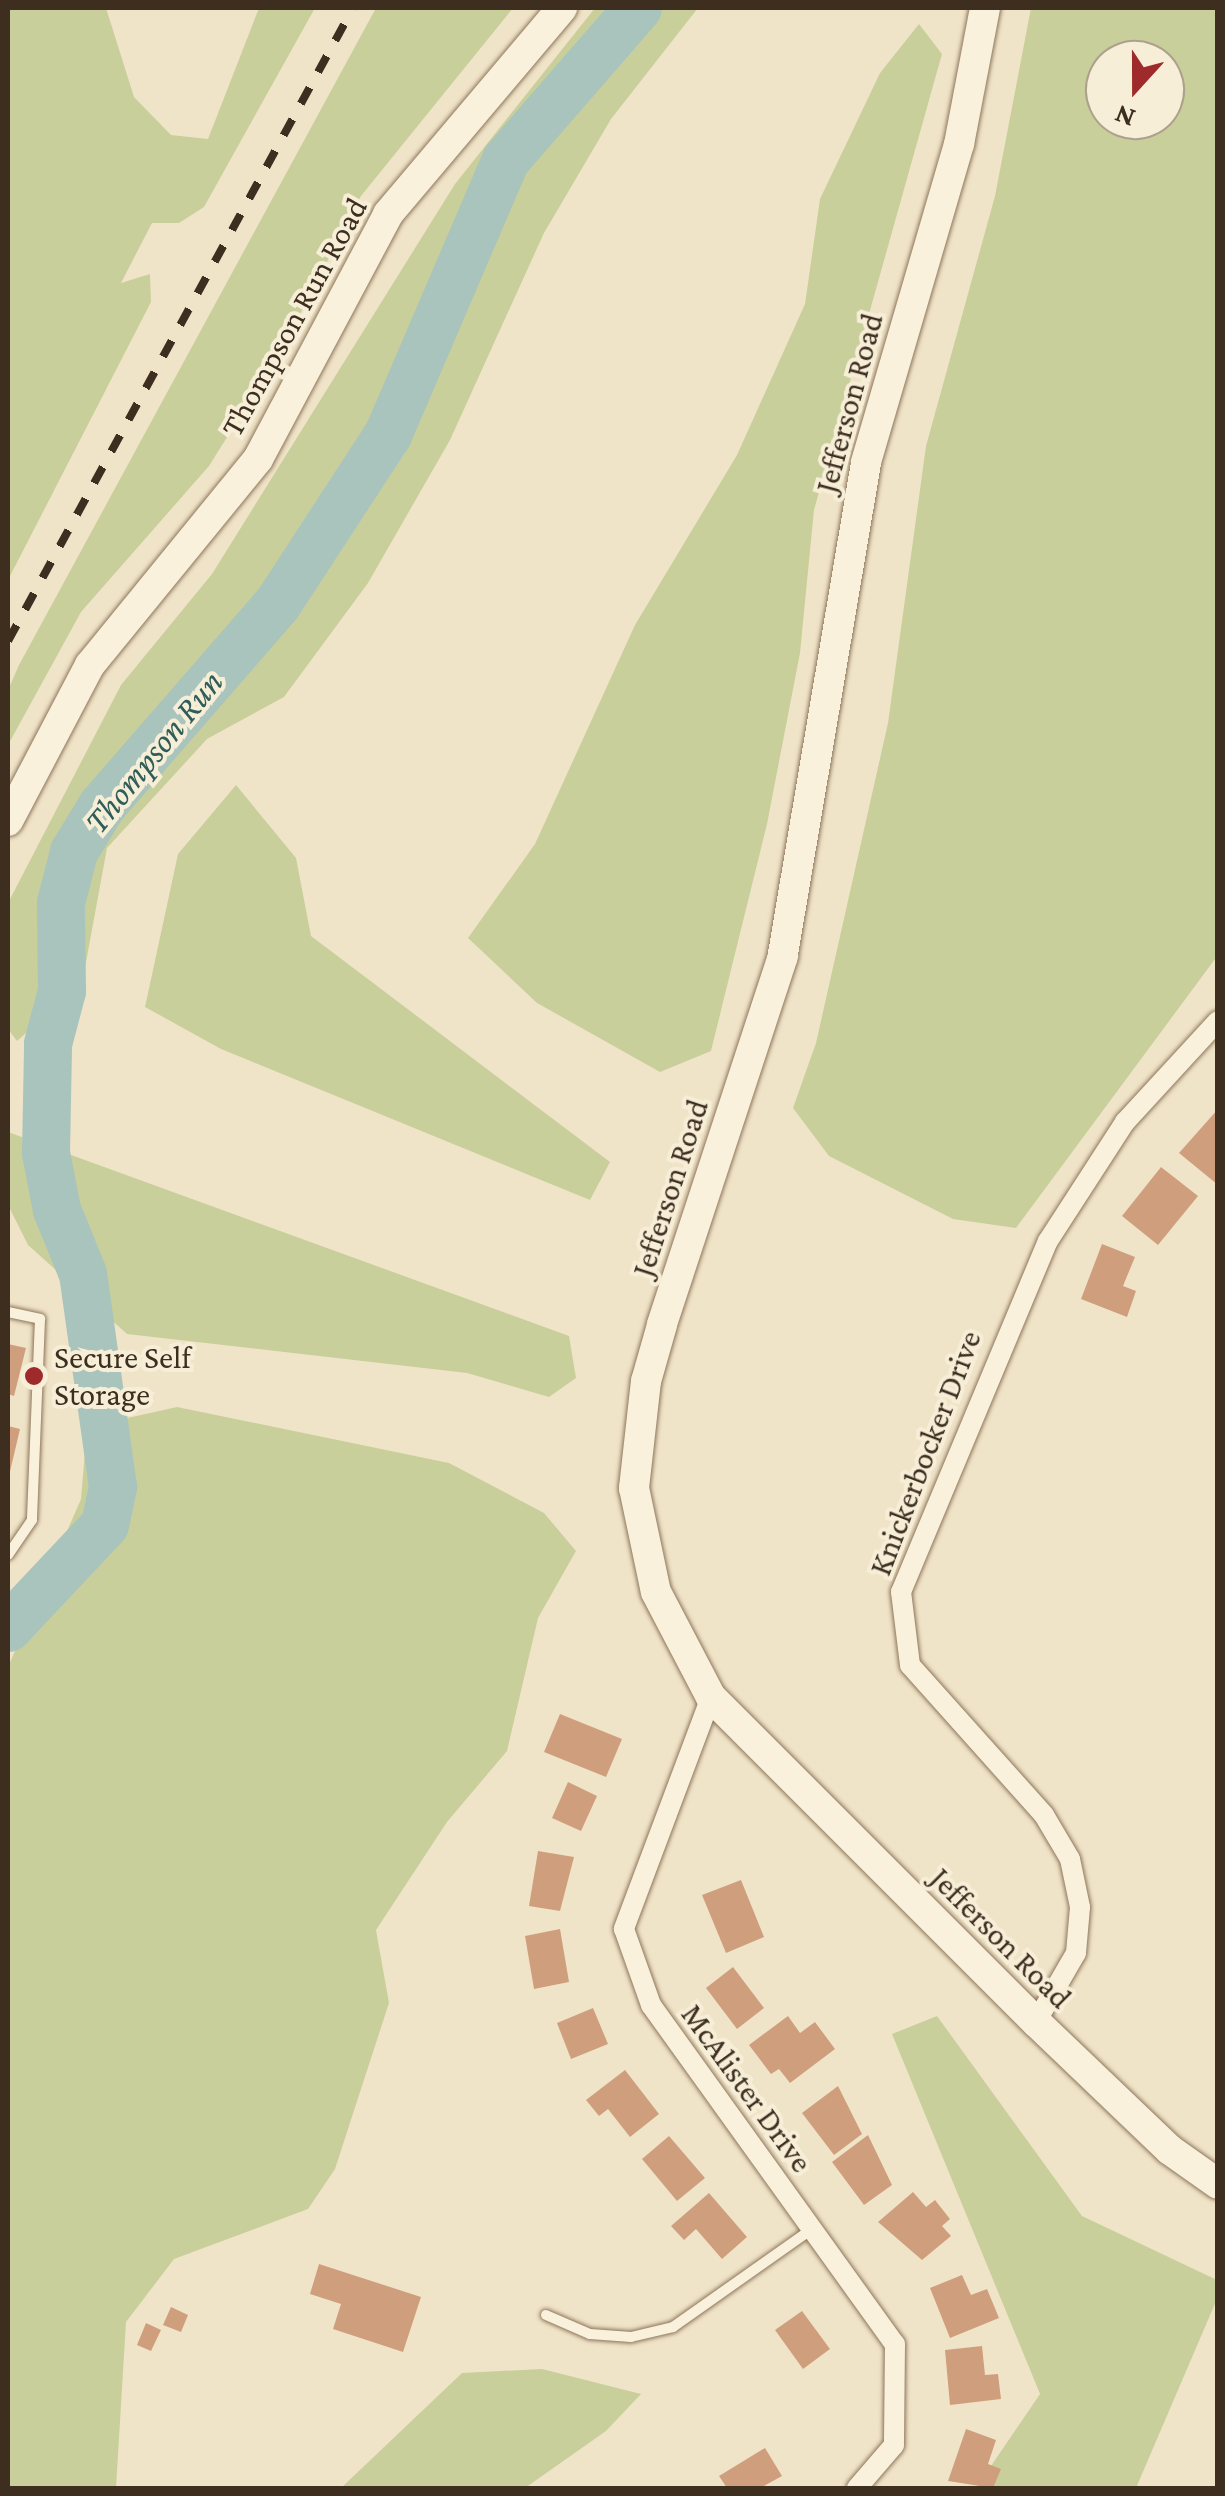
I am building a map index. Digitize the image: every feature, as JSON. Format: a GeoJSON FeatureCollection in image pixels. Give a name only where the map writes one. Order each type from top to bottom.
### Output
{"type":"FeatureCollection","features":[{"type":"Feature","properties":{"kind":"street","name":"Thompson Run Road"},"geometry":{"type":"LineString","coordinates":[[8,821],[90,665],[258,459],[388,214],[562,8]]}},
{"type":"Feature","properties":{"kind":"street","name":"Jefferson Road"},"geometry":{"type":"LineString","coordinates":[[984,8],[960,144],[866,463],[784,956],[646,1381],[634,1488],[640,1538],[675,1639],[711,1697],[1036,2022],[1170,2150],[1218,2184]]}},
{"type":"Feature","properties":{"kind":"street","name":"Knickerbocker Drive"},"geometry":{"type":"LineString","coordinates":[[1036,2022],[1076,1953],[1080,1907],[1070,1860],[1044,1815],[910,1665],[901,1592],[1048,1241],[1126,1122],[1218,1021]]}},
{"type":"Feature","properties":{"kind":"street","name":"McAlister Drive"},"geometry":{"type":"LineString","coordinates":[[711,1697],[624,1929],[651,2005],[895,2344],[894,2445],[857,2488]]}},
{"type":"Feature","properties":{"kind":"lane"},"geometry":{"type":"LineString","coordinates":[[8,1312],[40,1319],[32,1520],[8,1555]]}},
{"type":"Feature","properties":{"kind":"lane"},"geometry":{"type":"LineString","coordinates":[[546,2315],[590,2334],[630,2337],[673,2327],[812,2229]]}},
{"type":"Feature","properties":{"kind":"green space"},"geometry":{"type":"Polygon","coordinates":[[[8,8],[106,8],[134,97],[171,135],[208,139],[259,8],[315,8],[204,207],[179,223],[152,223],[121,283],[150,274],[151,302],[8,580],[8,8]]]}},
{"type":"Feature","properties":{"kind":"green space"},"geometry":{"type":"Polygon","coordinates":[[[376,8],[513,8],[361,196],[281,351],[209,466],[81,612],[8,745],[8,690],[19,665],[376,8]]]}},
{"type":"Feature","properties":{"kind":"green space"},"geometry":{"type":"Polygon","coordinates":[[[595,8],[698,8],[611,119],[544,233],[450,440],[368,583],[284,697],[207,739],[107,848],[82,984],[17,1041],[8,1029],[8,903],[121,685],[212,574],[455,184],[595,8]]]}},
{"type":"Feature","properties":{"kind":"green space"},"geometry":{"type":"Polygon","coordinates":[[[1031,8],[1217,8],[1218,955],[1016,1228],[953,1219],[829,1156],[793,1108],[816,1043],[888,723],[926,446],[995,196],[1031,8]]]}},
{"type":"Feature","properties":{"kind":"green space"},"geometry":{"type":"Polygon","coordinates":[[[919,24],[942,54],[814,510],[800,653],[767,824],[711,1051],[660,1072],[537,1003],[468,938],[535,844],[635,625],[737,455],[805,304],[820,199],[880,73],[919,24]]]}},
{"type":"Feature","properties":{"kind":"green space"},"geometry":{"type":"Polygon","coordinates":[[[236,785],[296,858],[311,936],[610,1162],[590,1200],[221,1049],[145,1007],[178,854],[236,785]]]}},
{"type":"Feature","properties":{"kind":"green space"},"geometry":{"type":"Polygon","coordinates":[[[8,1132],[569,1336],[576,1378],[549,1397],[467,1373],[127,1334],[28,1245],[8,1205],[8,1132]]]}},
{"type":"Feature","properties":{"kind":"green space"},"geometry":{"type":"Polygon","coordinates":[[[177,1407],[449,1463],[544,1513],[576,1551],[538,1618],[507,1751],[447,1822],[376,1930],[389,2003],[335,2169],[308,2209],[174,2259],[126,2322],[116,2488],[8,2488],[8,1667],[81,1499],[87,1427],[177,1407]]]}},
{"type":"Feature","properties":{"kind":"green space"},"geometry":{"type":"Polygon","coordinates":[[[937,2016],[1082,2216],[1217,2280],[1217,2299],[1136,2488],[976,2488],[1040,2394],[892,2034],[937,2016]]]}},
{"type":"Feature","properties":{"kind":"green space"},"geometry":{"type":"Polygon","coordinates":[[[542,2369],[641,2394],[606,2431],[525,2488],[341,2488],[462,2373],[542,2369]]]}},
{"type":"Feature","properties":{"kind":"building"},"geometry":{"type":"Polygon","coordinates":[[[1218,1109],[1218,1185],[1179,1153],[1218,1109]]]}},
{"type":"Feature","properties":{"kind":"building"},"geometry":{"type":"Polygon","coordinates":[[[1161,1167],[1198,1196],[1158,1245],[1122,1216],[1161,1167]]]}},
{"type":"Feature","properties":{"kind":"building"},"geometry":{"type":"Polygon","coordinates":[[[1102,1244],[1135,1257],[1123,1286],[1136,1291],[1127,1317],[1081,1299],[1102,1244]]]}},
{"type":"Feature","properties":{"kind":"building"},"geometry":{"type":"Polygon","coordinates":[[[8,1344],[26,1348],[14,1396],[8,1394],[8,1344]]]}},
{"type":"Feature","properties":{"kind":"building"},"geometry":{"type":"Polygon","coordinates":[[[8,1426],[20,1429],[9,1476],[8,1476],[8,1426]]]}},
{"type":"Feature","properties":{"kind":"building"},"geometry":{"type":"Polygon","coordinates":[[[560,1714],[622,1739],[606,1777],[544,1752],[560,1714]]]}},
{"type":"Feature","properties":{"kind":"building"},"geometry":{"type":"Polygon","coordinates":[[[568,1782],[597,1796],[581,1831],[552,1818],[568,1782]]]}},
{"type":"Feature","properties":{"kind":"building"},"geometry":{"type":"Polygon","coordinates":[[[538,1851],[574,1857],[560,1911],[529,1906],[538,1851]]]}},
{"type":"Feature","properties":{"kind":"building"},"geometry":{"type":"Polygon","coordinates":[[[741,1880],[764,1937],[726,1953],[702,1895],[741,1880]]]}},
{"type":"Feature","properties":{"kind":"building"},"geometry":{"type":"Polygon","coordinates":[[[560,1929],[569,1982],[534,1989],[525,1936],[560,1929]]]}},
{"type":"Feature","properties":{"kind":"building"},"geometry":{"type":"Polygon","coordinates":[[[733,1967],[764,2008],[737,2029],[706,1988],[733,1967]]]}},
{"type":"Feature","properties":{"kind":"building"},"geometry":{"type":"Polygon","coordinates":[[[593,2008],[608,2044],[571,2059],[557,2023],[593,2008]]]}},
{"type":"Feature","properties":{"kind":"building"},"geometry":{"type":"Polygon","coordinates":[[[788,2016],[800,2033],[815,2022],[835,2049],[790,2083],[779,2069],[771,2074],[749,2045],[788,2016]]]}},
{"type":"Feature","properties":{"kind":"building"},"geometry":{"type":"Polygon","coordinates":[[[625,2070],[659,2114],[630,2137],[608,2109],[599,2116],[586,2100],[625,2070]]]}},
{"type":"Feature","properties":{"kind":"building"},"geometry":{"type":"Polygon","coordinates":[[[838,2086],[862,2134],[834,2155],[802,2113],[838,2086]]]}},
{"type":"Feature","properties":{"kind":"building"},"geometry":{"type":"Polygon","coordinates":[[[868,2135],[892,2185],[864,2205],[832,2162],[868,2135]]]}},
{"type":"Feature","properties":{"kind":"building"},"geometry":{"type":"Polygon","coordinates":[[[669,2136],[705,2178],[677,2201],[642,2159],[669,2136]]]}},
{"type":"Feature","properties":{"kind":"building"},"geometry":{"type":"Polygon","coordinates":[[[913,2192],[926,2207],[935,2200],[950,2219],[942,2226],[951,2236],[922,2260],[878,2222],[913,2192]]]}},
{"type":"Feature","properties":{"kind":"building"},"geometry":{"type":"Polygon","coordinates":[[[709,2193],[747,2237],[722,2259],[696,2229],[684,2240],[671,2226],[709,2193]]]}},
{"type":"Feature","properties":{"kind":"building"},"geometry":{"type":"Polygon","coordinates":[[[319,2264],[421,2297],[403,2352],[333,2329],[341,2304],[310,2294],[319,2264]]]}},
{"type":"Feature","properties":{"kind":"building"},"geometry":{"type":"Polygon","coordinates":[[[962,2275],[971,2295],[987,2289],[999,2318],[950,2338],[930,2288],[962,2275]]]}},
{"type":"Feature","properties":{"kind":"building"},"geometry":{"type":"Polygon","coordinates":[[[171,2307],[188,2315],[181,2332],[163,2325],[171,2307]]]}},
{"type":"Feature","properties":{"kind":"building"},"geometry":{"type":"Polygon","coordinates":[[[802,2311],[830,2349],[803,2369],[775,2330],[802,2311]]]}},
{"type":"Feature","properties":{"kind":"building"},"geometry":{"type":"Polygon","coordinates":[[[146,2323],[161,2330],[151,2351],[137,2345],[146,2323]]]}},
{"type":"Feature","properties":{"kind":"building"},"geometry":{"type":"Polygon","coordinates":[[[982,2346],[985,2375],[998,2374],[1001,2399],[950,2405],[945,2350],[982,2346]]]}},
{"type":"Feature","properties":{"kind":"building"},"geometry":{"type":"Polygon","coordinates":[[[966,2429],[996,2440],[988,2464],[1001,2469],[993,2488],[948,2481],[966,2429]]]}},
{"type":"Feature","properties":{"kind":"building"},"geometry":{"type":"Polygon","coordinates":[[[765,2448],[782,2476],[760,2488],[727,2488],[719,2476],[765,2448]]]}},
{"type":"Feature","properties":{"kind":"waterway","name":"Thompson Run"},"geometry":{"type":"LineString","coordinates":[[8,1628],[105,1525],[113,1487],[83,1274],[57,1210],[46,1153],[48,1044],[62,991],[61,903],[74,852],[102,806],[277,605],[388,435],[506,160],[638,8]]}},
{"type":"Feature","properties":{"kind":"railway"},"geometry":{"type":"LineString","coordinates":[[8,641],[353,8]]}},
{"type":"Feature","properties":{"kind":"place","name":"Secure Self Storage"},"geometry":{"type":"Point","coordinates":[34,1376]}}]}
